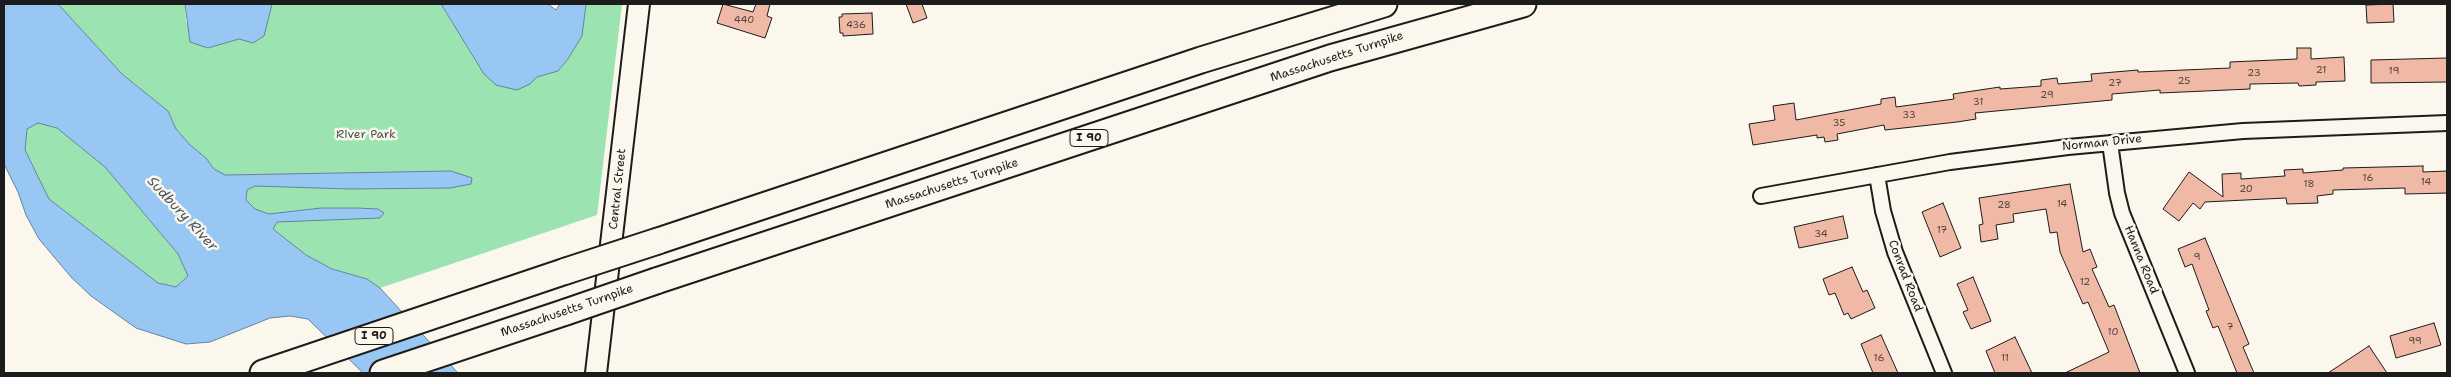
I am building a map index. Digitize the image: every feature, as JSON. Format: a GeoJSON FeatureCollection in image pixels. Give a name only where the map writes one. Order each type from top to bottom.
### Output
{"type":"FeatureCollection","features":[{"type":"Feature","properties":{"kind":"highway","name":"I 90"},"geometry":{"type":"LineString","coordinates":[[263,373],[1201,60],[1384,4]]}},
{"type":"Feature","properties":{"kind":"highway","name":"Massachusetts Turnpike"},"geometry":{"type":"LineString","coordinates":[[383,373],[1330,58],[1523,4]]}},
{"type":"Feature","properties":{"kind":"main road","name":"Central Street"},"geometry":{"type":"LineString","coordinates":[[596,373],[640,4]]}},
{"type":"Feature","properties":{"kind":"street","name":"Norman Drive"},"geometry":{"type":"LineString","coordinates":[[1761,196],[1994,156],[2110,143],[2243,131],[2447,123]]}},
{"type":"Feature","properties":{"kind":"street","name":"Hanna Road"},"geometry":{"type":"LineString","coordinates":[[2110,143],[2122,214],[2187,373]]}},
{"type":"Feature","properties":{"kind":"street","name":"Conrad Road"},"geometry":{"type":"LineString","coordinates":[[1878,175],[1883,211],[1895,252],[1944,373]]}},
{"type":"Feature","properties":{"kind":"green space","name":"River Park"},"geometry":{"type":"Polygon","coordinates":[[[58,4],[185,4],[186,22],[208,48],[239,39],[253,43],[264,36],[272,4],[441,4],[484,74],[530,84],[537,77],[558,71],[568,59],[582,36],[586,4],[622,4],[597,215],[380,288],[367,279],[332,269],[306,255],[273,229],[214,169],[206,158],[190,145],[176,129],[168,111],[122,74],[58,4]]]}},
{"type":"Feature","properties":{"kind":"green space"},"geometry":{"type":"Polygon","coordinates":[[[39,123],[57,128],[105,167],[178,254],[188,276],[176,287],[158,283],[49,199],[25,150],[27,129],[39,123]]]}},
{"type":"Feature","properties":{"kind":"water","name":"Sudbury River"},"geometry":{"type":"Polygon","coordinates":[[[4,4],[58,4],[122,74],[168,111],[176,129],[190,145],[206,158],[214,169],[225,175],[451,171],[472,178],[471,184],[450,188],[350,189],[255,186],[247,190],[246,200],[255,209],[269,214],[321,208],[378,209],[384,213],[380,218],[277,222],[273,229],[306,255],[332,269],[367,279],[380,288],[458,373],[363,373],[308,319],[290,316],[270,318],[210,342],[186,344],[136,328],[91,296],[71,277],[39,239],[26,215],[18,192],[4,164],[4,4]],[[38,123],[27,129],[25,150],[49,199],[158,283],[176,287],[188,276],[178,254],[105,167],[57,128],[38,123]]]}},
{"type":"Feature","properties":{"kind":"water"},"geometry":{"type":"Polygon","coordinates":[[[185,4],[272,4],[264,36],[253,43],[239,39],[208,48],[190,42],[185,4]]]}},
{"type":"Feature","properties":{"kind":"water"},"geometry":{"type":"Polygon","coordinates":[[[441,4],[548,4],[556,10],[560,4],[586,4],[582,36],[568,59],[558,71],[537,77],[530,84],[517,90],[496,85],[484,74],[441,4]]]}},
{"type":"Feature","properties":{"kind":"building"},"geometry":{"type":"Polygon","coordinates":[[[723,4],[753,12],[756,4],[770,4],[767,16],[772,18],[765,38],[717,23],[723,4]]]}},
{"type":"Feature","properties":{"kind":"building"},"geometry":{"type":"Polygon","coordinates":[[[906,4],[922,4],[927,18],[913,23],[906,4]]]}},
{"type":"Feature","properties":{"kind":"building"},"geometry":{"type":"Polygon","coordinates":[[[2393,4],[2394,22],[2367,23],[2366,5],[2393,4]]]}},
{"type":"Feature","properties":{"kind":"building"},"geometry":{"type":"Polygon","coordinates":[[[872,13],[873,34],[843,36],[843,33],[840,33],[839,17],[842,17],[842,14],[872,13]]]}},
{"type":"Feature","properties":{"kind":"building"},"geometry":{"type":"Polygon","coordinates":[[[2297,48],[2311,48],[2311,59],[2344,57],[2345,81],[2316,82],[2316,85],[2299,86],[2298,83],[2250,84],[2250,89],[2160,93],[2160,90],[2112,94],[2112,100],[1975,113],[1976,119],[1957,122],[1885,130],[1884,125],[1837,134],[1838,140],[1825,142],[1824,137],[1817,138],[1817,135],[1753,145],[1749,124],[1775,120],[1773,106],[1794,103],[1796,120],[1881,104],[1881,99],[1895,97],[1896,107],[1954,99],[1953,94],[2000,87],[2000,89],[2041,86],[2041,80],[2057,78],[2058,84],[2092,81],[2091,74],[2138,70],[2138,72],[2230,68],[2230,62],[2297,59],[2297,48]]]}},
{"type":"Feature","properties":{"kind":"building"},"geometry":{"type":"Polygon","coordinates":[[[2447,58],[2447,82],[2371,83],[2371,60],[2447,58]]]}},
{"type":"Feature","properties":{"kind":"building"},"geometry":{"type":"Polygon","coordinates":[[[2423,166],[2423,172],[2447,171],[2447,193],[2405,194],[2405,188],[2333,190],[2333,194],[2317,196],[2318,203],[2287,204],[2286,198],[2205,202],[2200,209],[2193,203],[2179,221],[2163,209],[2189,172],[2223,197],[2222,174],[2241,173],[2241,179],[2285,176],[2284,170],[2303,169],[2303,173],[2343,170],[2343,168],[2423,166]]]}},
{"type":"Feature","properties":{"kind":"building"},"geometry":{"type":"Polygon","coordinates":[[[2070,184],[2083,252],[2090,249],[2097,267],[2092,269],[2109,307],[2114,305],[2140,373],[2065,373],[2109,352],[2088,302],[2083,304],[2060,252],[2057,232],[2050,233],[2046,209],[2013,214],[2014,222],[1996,225],[1998,239],[1981,242],[1979,225],[1983,224],[1979,198],[2070,184]]]}},
{"type":"Feature","properties":{"kind":"building"},"geometry":{"type":"Polygon","coordinates":[[[1943,203],[1961,248],[1940,257],[1922,212],[1943,203]]]}},
{"type":"Feature","properties":{"kind":"building"},"geometry":{"type":"Polygon","coordinates":[[[1843,216],[1848,238],[1799,248],[1794,227],[1843,216]]]}},
{"type":"Feature","properties":{"kind":"building"},"geometry":{"type":"Polygon","coordinates":[[[2205,238],[2249,344],[2243,347],[2254,373],[2237,373],[2218,326],[2213,328],[2206,311],[2209,310],[2192,264],[2185,267],[2178,249],[2205,238]]]}},
{"type":"Feature","properties":{"kind":"building"},"geometry":{"type":"Polygon","coordinates":[[[1852,267],[1863,292],[1867,290],[1875,308],[1851,319],[1848,313],[1844,315],[1835,293],[1829,295],[1823,279],[1852,267]]]}},
{"type":"Feature","properties":{"kind":"building"},"geometry":{"type":"Polygon","coordinates":[[[1973,277],[1991,321],[1971,329],[1963,312],[1968,310],[1957,284],[1973,277]]]}},
{"type":"Feature","properties":{"kind":"building"},"geometry":{"type":"Polygon","coordinates":[[[2434,323],[2441,345],[2396,358],[2390,336],[2434,323]]]}},
{"type":"Feature","properties":{"kind":"building"},"geometry":{"type":"Polygon","coordinates":[[[1881,335],[1898,373],[1873,373],[1861,344],[1881,335]]]}},
{"type":"Feature","properties":{"kind":"building"},"geometry":{"type":"Polygon","coordinates":[[[2015,337],[2032,373],[1995,373],[1986,351],[2015,337]]]}},
{"type":"Feature","properties":{"kind":"building"},"geometry":{"type":"Polygon","coordinates":[[[2369,346],[2387,373],[2328,373],[2369,346]]]}}]}
